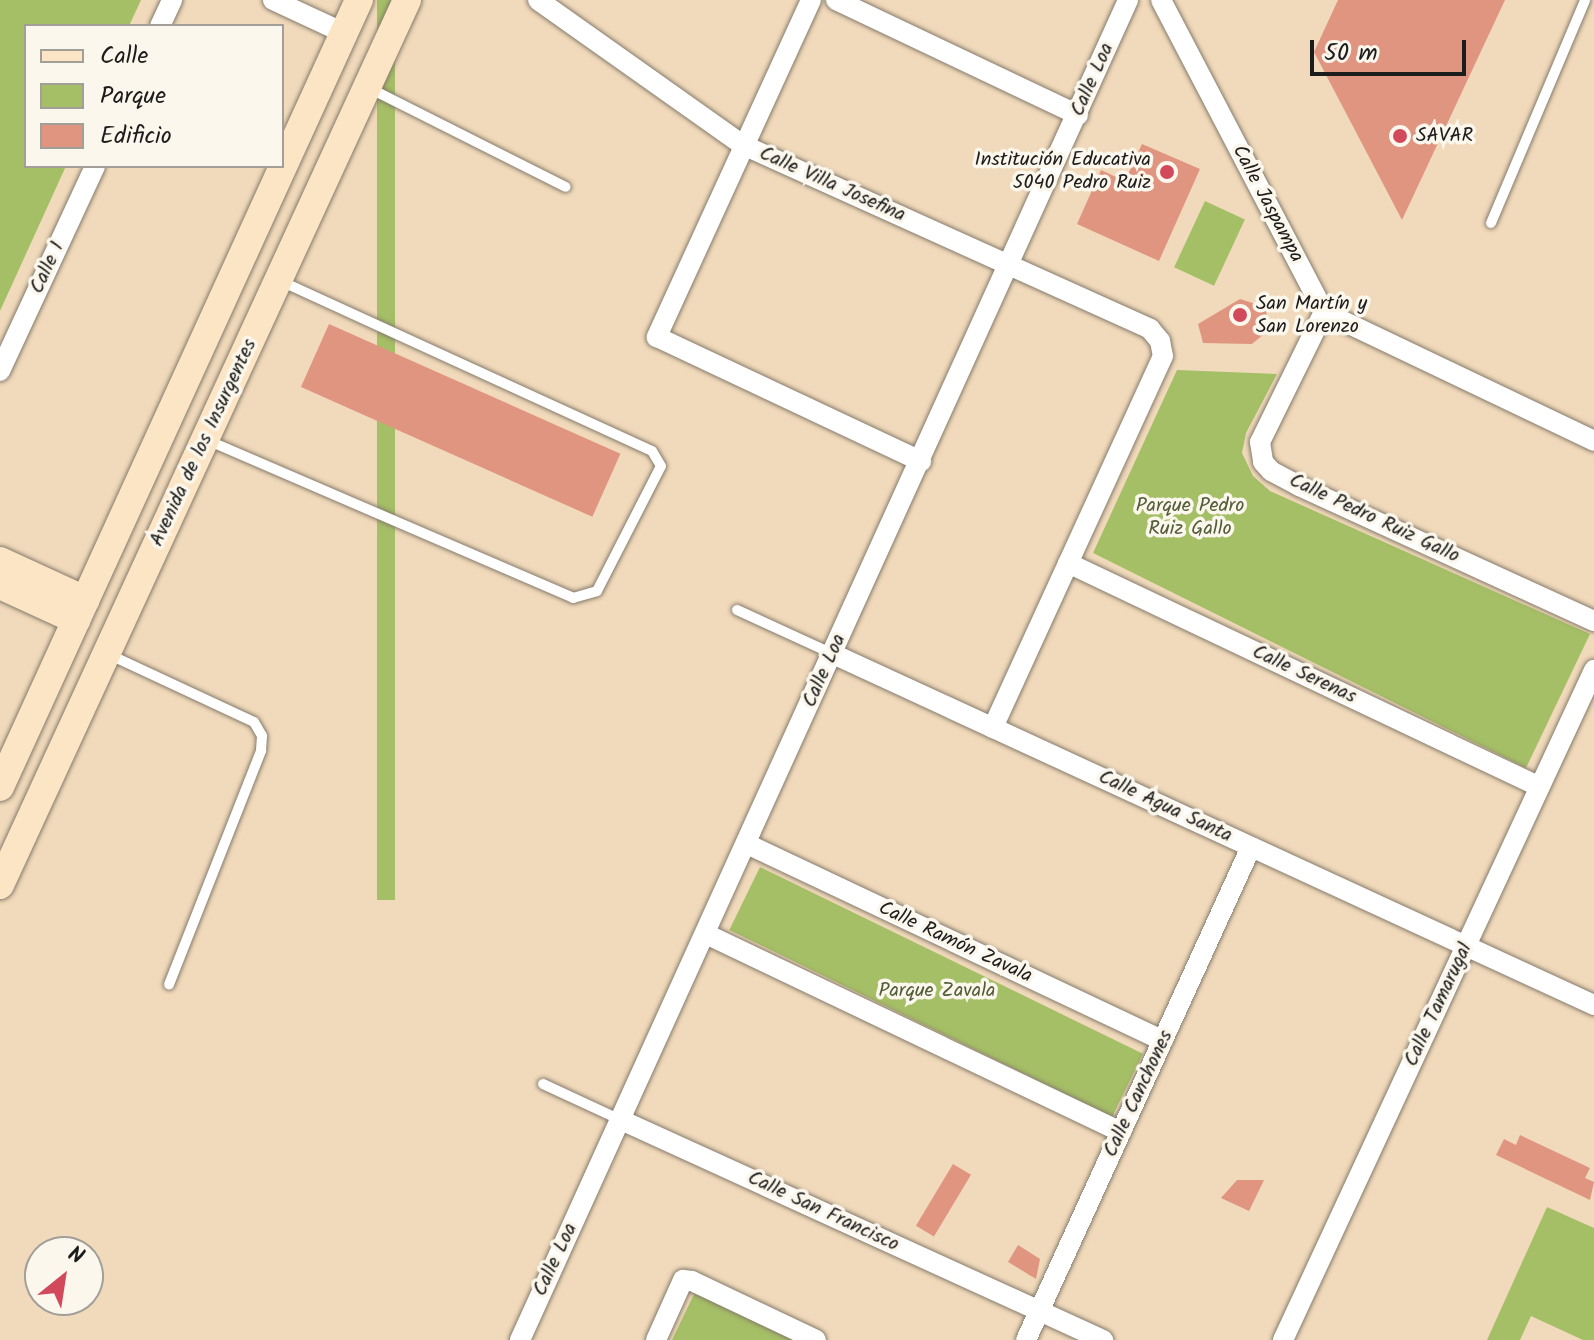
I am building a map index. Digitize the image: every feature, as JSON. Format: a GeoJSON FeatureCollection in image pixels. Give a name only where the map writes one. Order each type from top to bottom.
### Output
{"type":"FeatureCollection","features":[{"type":"Feature","properties":{"kind":"main road","name":"Avenida de los Insurgentes"},"geometry":{"type":"LineString","coordinates":[[284,164],[359,0]]}},
{"type":"Feature","properties":{"kind":"main road","name":"Avenida de los Insurgentes"},"geometry":{"type":"LineString","coordinates":[[0,885],[407,0]]}},
{"type":"Feature","properties":{"kind":"main road","name":"Avenida de los Insurgentes"},"geometry":{"type":"LineString","coordinates":[[0,787],[282,168]]}},
{"type":"Feature","properties":{"kind":"main road"},"geometry":{"type":"LineString","coordinates":[[0,561],[80,610]]}},
{"type":"Feature","properties":{"kind":"main road"},"geometry":{"type":"LineString","coordinates":[[0,585],[80,610]]}},
{"type":"Feature","properties":{"kind":"street"},"geometry":{"type":"LineString","coordinates":[[161,24],[172,0]]}},
{"type":"Feature","properties":{"kind":"street"},"geometry":{"type":"LineString","coordinates":[[273,0],[344,33]]}},
{"type":"Feature","properties":{"kind":"street","name":"Calle Villa Josefina"},"geometry":{"type":"LineString","coordinates":[[538,0],[743,145],[1150,329],[1160,341],[1163,356],[1068,563]]}},
{"type":"Feature","properties":{"kind":"street"},"geometry":{"type":"LineString","coordinates":[[811,0],[743,145],[659,341],[921,461]]}},
{"type":"Feature","properties":{"kind":"street"},"geometry":{"type":"LineString","coordinates":[[836,0],[1078,115]]}},
{"type":"Feature","properties":{"kind":"street","name":"Calle Loa"},"geometry":{"type":"LineString","coordinates":[[520,1340],[1128,0]]}},
{"type":"Feature","properties":{"kind":"street","name":"Calle Jaspampa"},"geometry":{"type":"LineString","coordinates":[[1161,0],[1324,312]]}},
{"type":"Feature","properties":{"kind":"street","name":"Calle 1"},"geometry":{"type":"LineString","coordinates":[[1,364],[94,168]]}},
{"type":"Feature","properties":{"kind":"street"},"geometry":{"type":"LineString","coordinates":[[1324,312],[1594,441]]}},
{"type":"Feature","properties":{"kind":"street","name":"Calle Pedro Ruiz Gallo"},"geometry":{"type":"LineString","coordinates":[[1324,312],[1260,442],[1260,453],[1271,471],[1594,621]]}},
{"type":"Feature","properties":{"kind":"street"},"geometry":{"type":"LineString","coordinates":[[993,728],[1068,563]]}},
{"type":"Feature","properties":{"kind":"street","name":"Calle Serenas"},"geometry":{"type":"LineString","coordinates":[[1068,563],[1540,787]]}},
{"type":"Feature","properties":{"kind":"street","name":"Calle Agua Santa"},"geometry":{"type":"LineString","coordinates":[[833,654],[1594,1005]]}},
{"type":"Feature","properties":{"kind":"street","name":"Calle Tamarugal"},"geometry":{"type":"LineString","coordinates":[[1283,1340],[1594,670]]}},
{"type":"Feature","properties":{"kind":"street","name":"Calle Ramón Zavala"},"geometry":{"type":"LineString","coordinates":[[747,844],[1163,1041]]}},
{"type":"Feature","properties":{"kind":"street","name":"Calle Canchones"},"geometry":{"type":"LineString","coordinates":[[1026,1340],[1251,847]]}},
{"type":"Feature","properties":{"kind":"street"},"geometry":{"type":"LineString","coordinates":[[706,934],[1121,1132]]}},
{"type":"Feature","properties":{"kind":"street","name":"Calle San Francisco"},"geometry":{"type":"LineString","coordinates":[[621,1120],[1103,1340]]}},
{"type":"Feature","properties":{"kind":"street"},"geometry":{"type":"LineString","coordinates":[[656,1340],[683,1280],[692,1281],[816,1340]]}},
{"type":"Feature","properties":{"kind":"lane"},"geometry":{"type":"LineString","coordinates":[[1491,223],[1585,0]]}},
{"type":"Feature","properties":{"kind":"lane"},"geometry":{"type":"LineString","coordinates":[[367,87],[566,187]]}},
{"type":"Feature","properties":{"kind":"lane"},"geometry":{"type":"LineString","coordinates":[[205,439],[573,598],[597,591],[661,466],[652,451],[278,280]]}},
{"type":"Feature","properties":{"kind":"lane","name":"Calle Agua Santa"},"geometry":{"type":"LineString","coordinates":[[737,610],[833,654]]}},
{"type":"Feature","properties":{"kind":"lane"},"geometry":{"type":"LineString","coordinates":[[107,653],[254,722],[262,736],[261,751],[169,984]]}},
{"type":"Feature","properties":{"kind":"lane","name":"Calle San Francisco"},"geometry":{"type":"LineString","coordinates":[[543,1084],[621,1120]]}},
{"type":"Feature","properties":{"kind":"green space"},"geometry":{"type":"Polygon","coordinates":[[[0,0],[141,0],[130,24],[24,24],[24,168],[65,168],[0,311],[0,0]]]}},
{"type":"Feature","properties":{"kind":"green space"},"geometry":{"type":"Polygon","coordinates":[[[377,0],[395,0],[395,900],[377,900],[377,0]]]}},
{"type":"Feature","properties":{"kind":"green space"},"geometry":{"type":"Polygon","coordinates":[[[1205,201],[1245,220],[1214,286],[1174,267],[1205,201]]]}},
{"type":"Feature","properties":{"kind":"green space","name":"Parque Pedro Ruiz Gallo"},"geometry":{"type":"Polygon","coordinates":[[[1177,370],[1277,374],[1246,433],[1242,453],[1253,476],[1270,491],[1590,634],[1526,768],[1093,553],[1177,370]]]}},
{"type":"Feature","properties":{"kind":"green space","name":"Parque Zavala"},"geometry":{"type":"Polygon","coordinates":[[[760,867],[1143,1054],[1112,1117],[729,930],[760,867]]]}},
{"type":"Feature","properties":{"kind":"green space"},"geometry":{"type":"Polygon","coordinates":[[[1547,1207],[1594,1228],[1594,1340],[1583,1340],[1531,1316],[1520,1340],[1487,1340],[1547,1207]]]}},
{"type":"Feature","properties":{"kind":"green space"},"geometry":{"type":"Polygon","coordinates":[[[695,1292],[801,1340],[672,1340],[695,1292]]]}},
{"type":"Feature","properties":{"kind":"building","name":"SAVAR"},"geometry":{"type":"Polygon","coordinates":[[[1338,0],[1505,0],[1402,220],[1314,52],[1338,0]]]}},
{"type":"Feature","properties":{"kind":"building"},"geometry":{"type":"Polygon","coordinates":[[[1142,144],[1200,169],[1159,261],[1077,224],[1101,170],[1125,181],[1142,144]]]}},
{"type":"Feature","properties":{"kind":"building","name":"San Martín y San Lorenzo"},"geometry":{"type":"Polygon","coordinates":[[[1240,299],[1265,307],[1270,329],[1252,344],[1203,343],[1198,324],[1240,299]]]}},
{"type":"Feature","properties":{"kind":"building"},"geometry":{"type":"Polygon","coordinates":[[[329,324],[620,454],[592,517],[301,387],[329,324]]]}},
{"type":"Feature","properties":{"kind":"building"},"geometry":{"type":"Polygon","coordinates":[[[1520,1135],[1590,1168],[1585,1178],[1594,1182],[1590,1200],[1496,1155],[1504,1139],[1516,1145],[1520,1135]]]}},
{"type":"Feature","properties":{"kind":"building"},"geometry":{"type":"Polygon","coordinates":[[[953,1164],[971,1175],[934,1237],[916,1226],[953,1164]]]}},
{"type":"Feature","properties":{"kind":"building"},"geometry":{"type":"Polygon","coordinates":[[[1237,1180],[1264,1180],[1249,1211],[1221,1198],[1237,1180]]]}},
{"type":"Feature","properties":{"kind":"building"},"geometry":{"type":"Polygon","coordinates":[[[1018,1245],[1040,1259],[1036,1279],[1008,1262],[1018,1245]]]}},
{"type":"Feature","properties":{"kind":"place","name":"SAVAR"},"geometry":{"type":"Point","coordinates":[1400,136]}},
{"type":"Feature","properties":{"kind":"place","name":"Institución Educativa 5040 Pedro Ruiz"},"geometry":{"type":"Point","coordinates":[1167,172]}},
{"type":"Feature","properties":{"kind":"place","name":"San Martín y San Lorenzo"},"geometry":{"type":"Point","coordinates":[1240,315]}}]}
